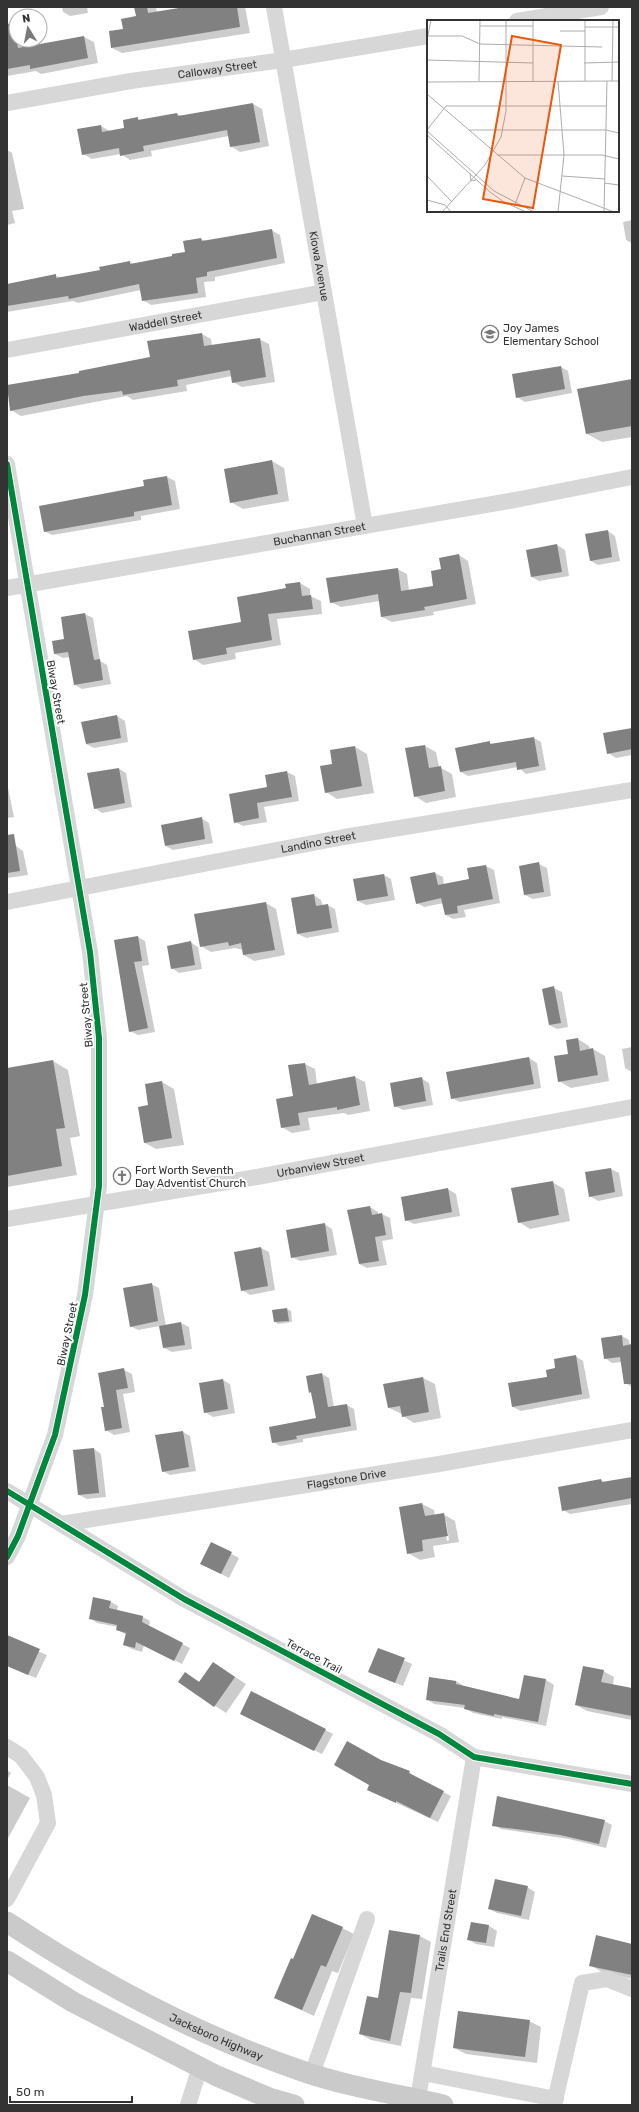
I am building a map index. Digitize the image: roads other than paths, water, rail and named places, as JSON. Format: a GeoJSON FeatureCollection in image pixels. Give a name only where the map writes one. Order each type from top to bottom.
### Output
{"type":"FeatureCollection","features":[{"type":"Feature","properties":{"kind":"main road","name":"Jacksboro Highway"},"geometry":{"type":"LineString","coordinates":[[7,1922],[43,1946],[114,1986],[228,2044],[312,2074],[418,2102],[444,2105]]}},
{"type":"Feature","properties":{"kind":"main road"},"geometry":{"type":"LineString","coordinates":[[7,1961],[73,2002],[200,2067],[270,2098],[294,2105]]}},
{"type":"Feature","properties":{"kind":"street","name":"Kiowa Avenue"},"geometry":{"type":"LineString","coordinates":[[274,7],[365,526]]}},
{"type":"Feature","properties":{"kind":"street"},"geometry":{"type":"LineString","coordinates":[[523,20],[601,7]]}},
{"type":"Feature","properties":{"kind":"street","name":"Calloway Street"},"geometry":{"type":"LineString","coordinates":[[7,103],[131,81],[283,60],[427,36]]}},
{"type":"Feature","properties":{"kind":"street","name":"Waddell Street"},"geometry":{"type":"LineString","coordinates":[[7,350],[324,292]]}},
{"type":"Feature","properties":{"kind":"street","name":"Biway Street"},"geometry":{"type":"LineString","coordinates":[[7,464],[80,889],[90,952],[99,1038],[99,1186],[85,1295],[55,1435],[18,1536],[7,1557]]}},
{"type":"Feature","properties":{"kind":"street","name":"Buchannan Street"},"geometry":{"type":"LineString","coordinates":[[7,588],[515,500],[632,477]]}},
{"type":"Feature","properties":{"kind":"street","name":"Landino Street"},"geometry":{"type":"LineString","coordinates":[[7,902],[344,837],[632,790]]}},
{"type":"Feature","properties":{"kind":"street","name":"Urbanview Street"},"geometry":{"type":"LineString","coordinates":[[7,1219],[264,1176],[632,1107]]}},
{"type":"Feature","properties":{"kind":"street","name":"Flagstone Drive"},"geometry":{"type":"LineString","coordinates":[[61,1524],[431,1466],[632,1430]]}},
{"type":"Feature","properties":{"kind":"street","name":"Terrace Trail"},"geometry":{"type":"LineString","coordinates":[[7,1491],[184,1598],[439,1734],[474,1757],[632,1784]]}},
{"type":"Feature","properties":{"kind":"street"},"geometry":{"type":"LineString","coordinates":[[7,1747],[21,1756],[37,1776],[44,1795],[48,1823],[9,1891]]}},
{"type":"Feature","properties":{"kind":"street","name":"Trails End Street"},"geometry":{"type":"LineString","coordinates":[[418,2102],[474,1757]]}},
{"type":"Feature","properties":{"kind":"street"},"geometry":{"type":"LineString","coordinates":[[312,2074],[367,1919]]}},
{"type":"Feature","properties":{"kind":"street"},"geometry":{"type":"LineString","coordinates":[[423,2073],[555,2102],[582,1983],[607,1979],[632,1989]]}},
{"type":"Feature","properties":{"kind":"street"},"geometry":{"type":"LineString","coordinates":[[188,2105],[200,2067]]}},
{"type":"Feature","properties":{"kind":"place","name":"Joy James Elementary School"},"geometry":{"type":"Point","coordinates":[490,334]}},
{"type":"Feature","properties":{"kind":"place","name":"Fort Worth Seventh Day Adventist Church"},"geometry":{"type":"Point","coordinates":[122,1176]}}]}
